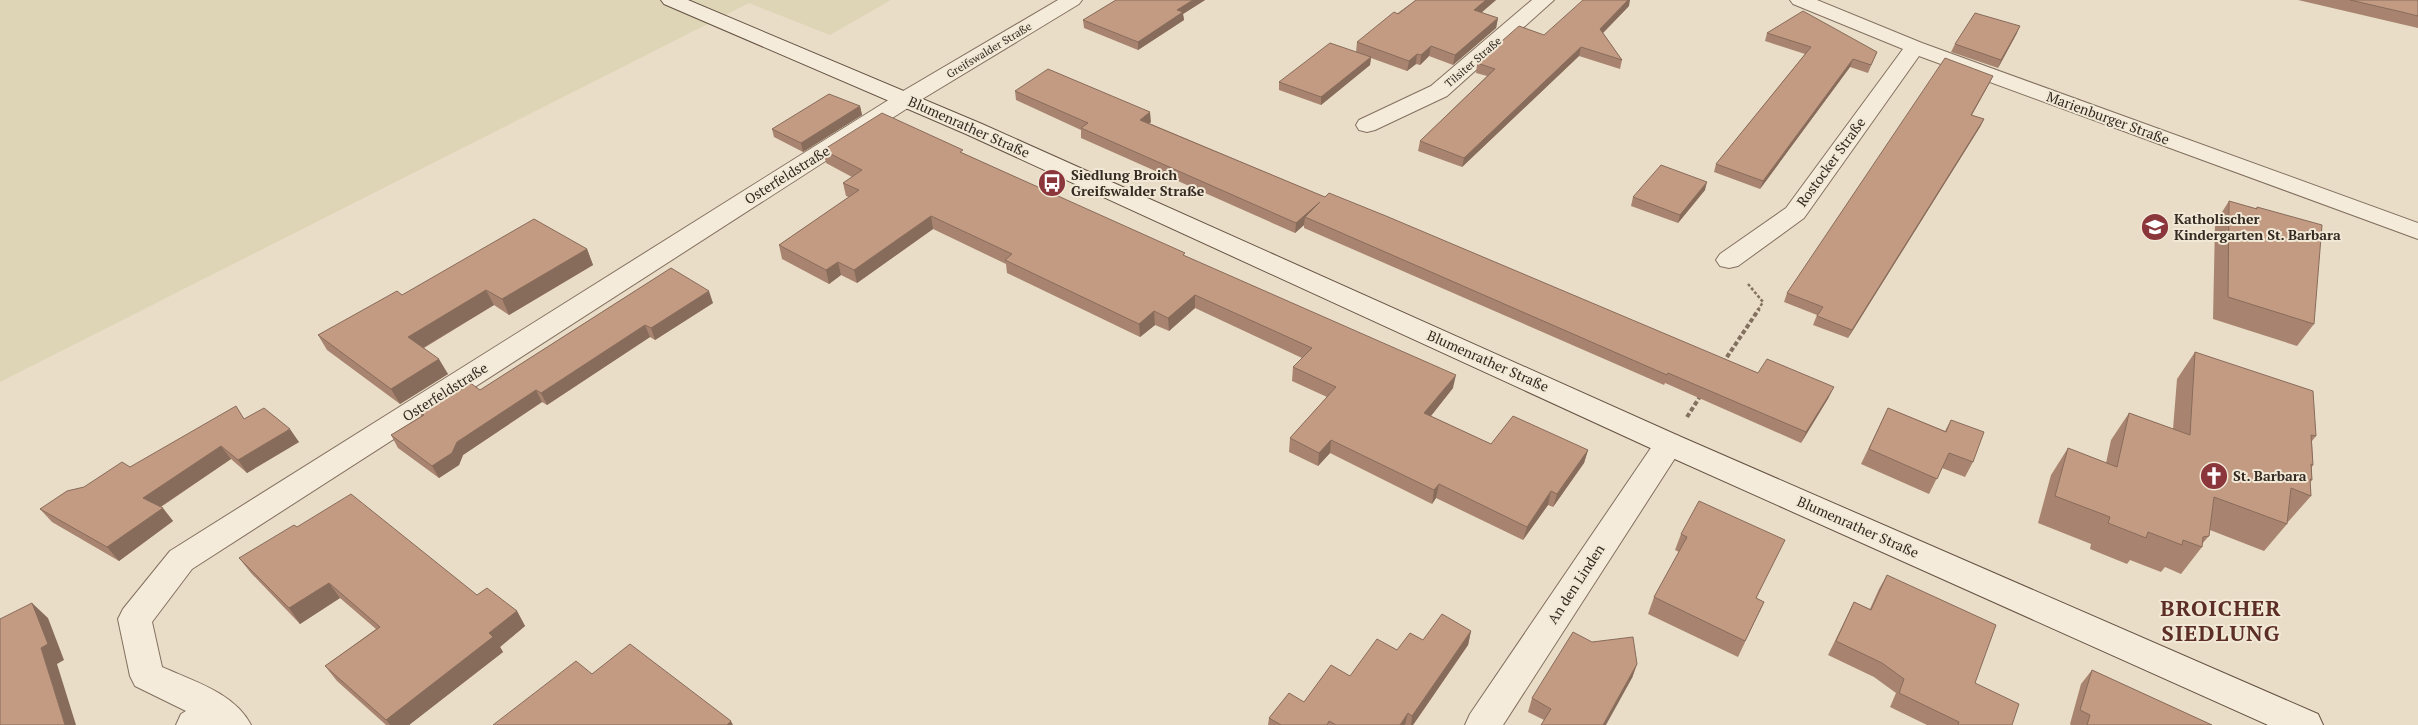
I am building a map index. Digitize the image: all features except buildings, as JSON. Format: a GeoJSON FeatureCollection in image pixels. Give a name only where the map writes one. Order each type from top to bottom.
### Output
{"type":"FeatureCollection","features":[{"type":"Feature","properties":{"kind":"street","name":"Blumenrather Straße"},"geometry":{"type":"LineString","coordinates":[[671,0],[906,99],[1669,444],[2304,725]]}},
{"type":"Feature","properties":{"kind":"street","name":"Greifswalder Straße"},"geometry":{"type":"LineString","coordinates":[[906,99],[1072,0]]}},
{"type":"Feature","properties":{"kind":"street","name":"Tilsiter Straße"},"geometry":{"type":"LineString","coordinates":[[1367,126],[1439,91],[1544,0]]}},
{"type":"Feature","properties":{"kind":"street","name":"Marienburger Straße"},"geometry":{"type":"LineString","coordinates":[[1800,0],[1916,47],[2418,231]]}},
{"type":"Feature","properties":{"kind":"street","name":"Rostocker Straße"},"geometry":{"type":"LineString","coordinates":[[1729,260],[1795,212],[1916,47]]}},
{"type":"Feature","properties":{"kind":"street","name":"Osterfeldstraße"},"geometry":{"type":"LineString","coordinates":[[214,720],[148,676],[135,619],[181,560],[906,99]]}},
{"type":"Feature","properties":{"kind":"street","name":"An den Linden"},"geometry":{"type":"LineString","coordinates":[[1483,725],[1669,444]]}},
{"type":"Feature","properties":{"kind":"path"},"geometry":{"type":"LineString","coordinates":[[1718,371],[1763,302],[1729,260]]}},
{"type":"Feature","properties":{"kind":"path"},"geometry":{"type":"LineString","coordinates":[[1669,444],[1707,387]]}},
{"type":"Feature","properties":{"kind":"shaded area"},"geometry":{"type":"Polygon","coordinates":[[[0,0],[891,0],[830,35],[749,3],[0,382],[0,0]]]}},
{"type":"Feature","properties":{"kind":"place","name":"Siedlung Broich Greifswalder Straße"},"geometry":{"type":"Point","coordinates":[1052,183]}},
{"type":"Feature","properties":{"kind":"place","name":"Katholischer Kindergarten St. Barbara"},"geometry":{"type":"Point","coordinates":[2155,227]}},
{"type":"Feature","properties":{"kind":"place","name":"St. Barbara"},"geometry":{"type":"Point","coordinates":[2214,476]}},
{"type":"Feature","properties":{"kind":"district","name":"BROICHER SIEDLUNG"},"geometry":{"type":"Point","coordinates":[2221,620]}}]}
